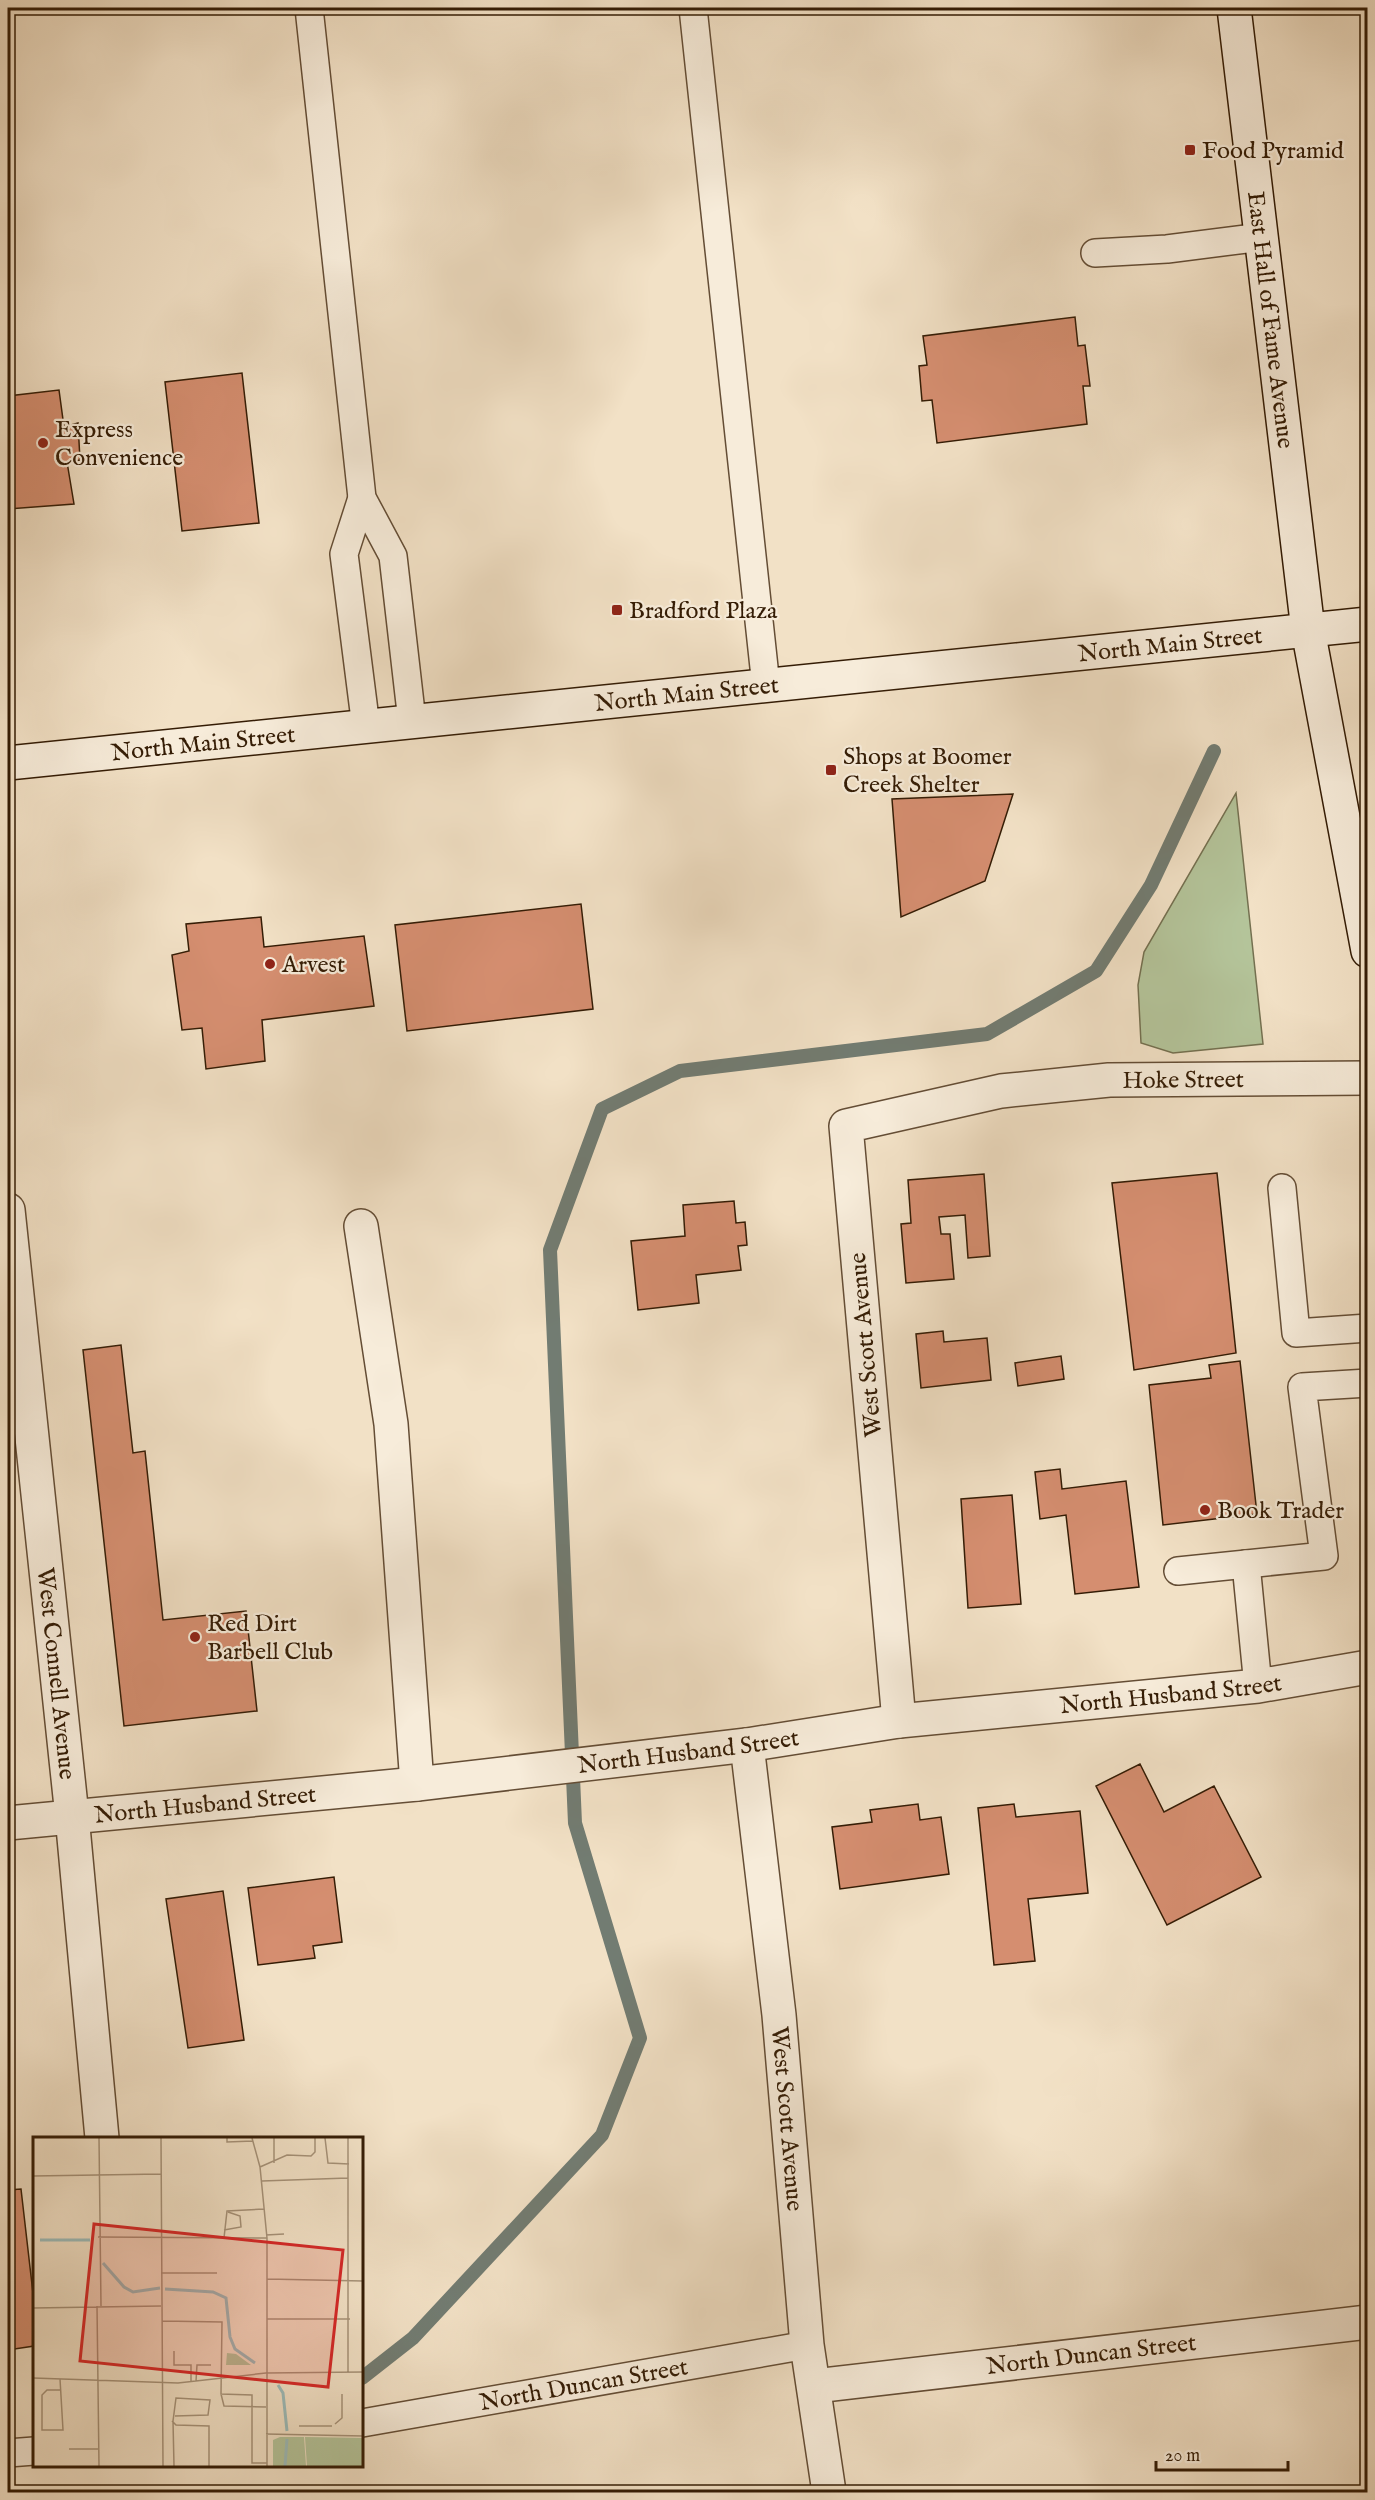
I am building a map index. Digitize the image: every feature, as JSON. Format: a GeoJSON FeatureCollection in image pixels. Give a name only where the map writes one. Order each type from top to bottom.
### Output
{"type":"FeatureCollection","features":[{"type":"Feature","properties":{"kind":"street","name":"East Hall of Fame Avenue"},"geometry":{"type":"LineString","coordinates":[[1233,8],[1308,630],[1368,951]]}},
{"type":"Feature","properties":{"kind":"street","name":"North Main Street"},"geometry":{"type":"LineString","coordinates":[[8,763],[1368,624]]}},
{"type":"Feature","properties":{"kind":"street","name":"Hoke Street"},"geometry":{"type":"LineString","coordinates":[[1001,1091],[1109,1080],[1368,1078]]}},
{"type":"Feature","properties":{"kind":"street","name":"West Scott Avenue"},"geometry":{"type":"LineString","coordinates":[[899,1721],[846,1126],[1001,1091]]}},
{"type":"Feature","properties":{"kind":"street","name":"West Connell Avenue"},"geometry":{"type":"LineString","coordinates":[[8,1210],[72,1816],[102,2137]]}},
{"type":"Feature","properties":{"kind":"street"},"geometry":{"type":"LineString","coordinates":[[361,1226],[391,1424],[417,1784]]}},
{"type":"Feature","properties":{"kind":"street","name":"North Husband Street"},"geometry":{"type":"LineString","coordinates":[[8,1823],[417,1784],[747,1745],[899,1721],[1258,1686],[1368,1667]]}},
{"type":"Feature","properties":{"kind":"street","name":"West Scott Avenue"},"geometry":{"type":"LineString","coordinates":[[747,1745],[779,2015],[807,2345],[815,2386],[829,2493]]}},
{"type":"Feature","properties":{"kind":"street","name":"North Duncan Street"},"geometry":{"type":"LineString","coordinates":[[815,2386],[1368,2322]]}},
{"type":"Feature","properties":{"kind":"lane"},"geometry":{"type":"LineString","coordinates":[[309,8],[362,498],[393,556],[412,721]]}},
{"type":"Feature","properties":{"kind":"lane"},"geometry":{"type":"LineString","coordinates":[[693,8],[766,686]]}},
{"type":"Feature","properties":{"kind":"lane"},"geometry":{"type":"LineString","coordinates":[[1095,253],[1167,249],[1262,237]]}},
{"type":"Feature","properties":{"kind":"lane"},"geometry":{"type":"LineString","coordinates":[[362,498],[344,554],[366,727]]}},
{"type":"Feature","properties":{"kind":"lane"},"geometry":{"type":"LineString","coordinates":[[1282,1188],[1296,1333],[1368,1328]]}},
{"type":"Feature","properties":{"kind":"lane"},"geometry":{"type":"LineString","coordinates":[[1178,1570],[1324,1556],[1302,1387],[1368,1383]]}},
{"type":"Feature","properties":{"kind":"lane"},"geometry":{"type":"LineString","coordinates":[[1246,1564],[1258,1686]]}},
{"type":"Feature","properties":{"kind":"lane","name":"North Duncan Street"},"geometry":{"type":"LineString","coordinates":[[363,2423],[807,2345]]}},
{"type":"Feature","properties":{"kind":"lane"},"geometry":{"type":"LineString","coordinates":[[8,2453],[33,2451]]}},
{"type":"Feature","properties":{"kind":"green space"},"geometry":{"type":"Polygon","coordinates":[[[1236,793],[1263,1044],[1173,1053],[1141,1043],[1138,985],[1144,952],[1236,793]]]}},
{"type":"Feature","properties":{"kind":"building"},"geometry":{"type":"Polygon","coordinates":[[[1075,317],[1078,346],[1085,345],[1090,386],[1083,386],[1087,424],[937,443],[932,400],[922,401],[919,366],[927,365],[923,336],[1075,317]]]}},
{"type":"Feature","properties":{"kind":"building"},"geometry":{"type":"Polygon","coordinates":[[[242,373],[259,523],[182,531],[165,382],[242,373]]]}},
{"type":"Feature","properties":{"kind":"building","name":"Express Convenience"},"geometry":{"type":"Polygon","coordinates":[[[59,390],[64,427],[78,423],[80,460],[67,462],[74,504],[8,509],[8,396],[59,390]]]}},
{"type":"Feature","properties":{"kind":"building"},"geometry":{"type":"Polygon","coordinates":[[[1013,794],[985,881],[901,917],[892,799],[1013,794]]]}},
{"type":"Feature","properties":{"kind":"building"},"geometry":{"type":"Polygon","coordinates":[[[581,904],[593,1009],[407,1031],[395,925],[581,904]]]}},
{"type":"Feature","properties":{"kind":"building"},"geometry":{"type":"Polygon","coordinates":[[[261,917],[264,947],[364,936],[374,1006],[262,1020],[265,1061],[206,1069],[202,1028],[182,1030],[172,955],[189,951],[186,924],[261,917]]]}},
{"type":"Feature","properties":{"kind":"building"},"geometry":{"type":"Polygon","coordinates":[[[1217,1173],[1236,1353],[1134,1370],[1112,1183],[1217,1173]]]}},
{"type":"Feature","properties":{"kind":"building"},"geometry":{"type":"Polygon","coordinates":[[[984,1174],[990,1256],[968,1258],[965,1215],[939,1217],[941,1234],[950,1234],[954,1279],[906,1283],[901,1224],[911,1223],[908,1180],[984,1174]]]}},
{"type":"Feature","properties":{"kind":"building"},"geometry":{"type":"Polygon","coordinates":[[[734,1201],[736,1223],[745,1222],[747,1245],[738,1246],[741,1270],[696,1275],[699,1303],[638,1310],[631,1241],[685,1236],[683,1205],[734,1201]]]}},
{"type":"Feature","properties":{"kind":"building"},"geometry":{"type":"Polygon","coordinates":[[[943,1331],[944,1342],[987,1338],[991,1380],[921,1388],[916,1334],[943,1331]]]}},
{"type":"Feature","properties":{"kind":"building"},"geometry":{"type":"Polygon","coordinates":[[[121,1345],[133,1453],[145,1451],[163,1620],[246,1611],[257,1711],[124,1726],[83,1350],[121,1345]]]}},
{"type":"Feature","properties":{"kind":"building"},"geometry":{"type":"Polygon","coordinates":[[[1061,1356],[1064,1379],[1018,1386],[1015,1363],[1061,1356]]]}},
{"type":"Feature","properties":{"kind":"building"},"geometry":{"type":"Polygon","coordinates":[[[1240,1361],[1257,1514],[1163,1525],[1149,1385],[1211,1378],[1209,1365],[1240,1361]]]}},
{"type":"Feature","properties":{"kind":"building"},"geometry":{"type":"Polygon","coordinates":[[[1060,1469],[1062,1489],[1126,1481],[1139,1587],[1075,1594],[1066,1515],[1040,1519],[1035,1472],[1060,1469]]]}},
{"type":"Feature","properties":{"kind":"building"},"geometry":{"type":"Polygon","coordinates":[[[1012,1495],[1021,1604],[968,1608],[961,1499],[1012,1495]]]}},
{"type":"Feature","properties":{"kind":"building"},"geometry":{"type":"Polygon","coordinates":[[[1140,1764],[1164,1812],[1214,1786],[1261,1877],[1167,1925],[1096,1786],[1140,1764]]]}},
{"type":"Feature","properties":{"kind":"building"},"geometry":{"type":"Polygon","coordinates":[[[918,1804],[920,1820],[941,1817],[949,1874],[840,1889],[832,1827],[872,1822],[870,1810],[918,1804]]]}},
{"type":"Feature","properties":{"kind":"building"},"geometry":{"type":"Polygon","coordinates":[[[1014,1804],[1016,1817],[1080,1811],[1088,1893],[1028,1899],[1035,1961],[994,1965],[978,1808],[1014,1804]]]}},
{"type":"Feature","properties":{"kind":"building"},"geometry":{"type":"Polygon","coordinates":[[[334,1877],[342,1942],[313,1946],[315,1958],[258,1965],[248,1888],[334,1877]]]}},
{"type":"Feature","properties":{"kind":"building"},"geometry":{"type":"Polygon","coordinates":[[[223,1891],[244,2040],[188,2048],[166,1899],[223,1891]]]}},
{"type":"Feature","properties":{"kind":"building"},"geometry":{"type":"Polygon","coordinates":[[[21,2189],[33,2293],[33,2346],[8,2350],[8,2190],[21,2189]]]}},
{"type":"Feature","properties":{"kind":"waterway"},"geometry":{"type":"LineString","coordinates":[[363,2377],[413,2338],[602,2135],[640,2038],[575,1823],[550,1250],[602,1109],[680,1071],[987,1034],[1096,971],[1151,885],[1214,751]]}},
{"type":"Feature","properties":{"kind":"place","name":"Food Pyramid"},"geometry":{"type":"Point","coordinates":[1190,150]}},
{"type":"Feature","properties":{"kind":"place","name":"Express Convenience"},"geometry":{"type":"Point","coordinates":[43,443]}},
{"type":"Feature","properties":{"kind":"place","name":"Bradford Plaza"},"geometry":{"type":"Point","coordinates":[617,610]}},
{"type":"Feature","properties":{"kind":"place","name":"Shops at Boomer Creek Shelter"},"geometry":{"type":"Point","coordinates":[831,770]}},
{"type":"Feature","properties":{"kind":"place","name":"Arvest"},"geometry":{"type":"Point","coordinates":[270,964]}},
{"type":"Feature","properties":{"kind":"place","name":"Book Trader"},"geometry":{"type":"Point","coordinates":[1205,1510]}},
{"type":"Feature","properties":{"kind":"place","name":"Red Dirt Barbell Club"},"geometry":{"type":"Point","coordinates":[195,1637]}}]}
